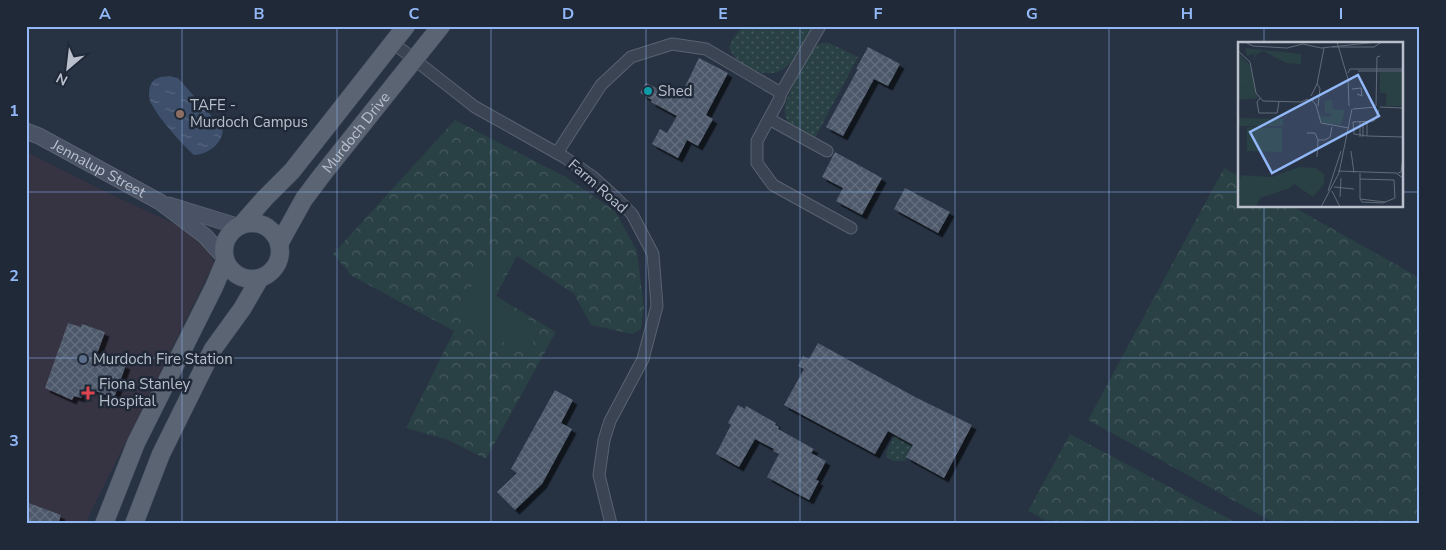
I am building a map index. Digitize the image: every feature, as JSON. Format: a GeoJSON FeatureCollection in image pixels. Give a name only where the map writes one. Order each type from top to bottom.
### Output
{"type":"FeatureCollection","features":[{"type":"Feature","properties":{"kind":"main road","name":"Murdoch Drive"},"geometry":{"type":"LineString","coordinates":[[104,524],[136,443],[214,287],[224,259],[225,240],[229,233],[240,225],[292,171],[406,26]]}},
{"type":"Feature","properties":{"kind":"main road","name":"Murdoch Drive"},"geometry":{"type":"LineString","coordinates":[[134,524],[162,454],[214,349],[242,309],[260,278],[268,274],[278,261],[279,244],[304,199],[441,26]]}},
{"type":"Feature","properties":{"kind":"main road"},"geometry":{"type":"LineString","coordinates":[[240,225],[252,222],[270,228],[276,235],[279,244]]}},
{"type":"Feature","properties":{"kind":"main road"},"geometry":{"type":"LineString","coordinates":[[224,259],[236,274],[252,279],[260,278]]}},
{"type":"Feature","properties":{"kind":"main road"},"geometry":{"type":"LineString","coordinates":[[136,443],[162,454]]}},
{"type":"Feature","properties":{"kind":"street"},"geometry":{"type":"LineString","coordinates":[[820,26],[781,93],[757,140],[757,163],[773,185],[851,228]]}},
{"type":"Feature","properties":{"kind":"street","name":"Farm Road"},"geometry":{"type":"LineString","coordinates":[[392,42],[476,107],[557,152],[593,177],[632,214],[653,254],[657,306],[642,359],[610,421],[604,440],[600,475],[611,524]]}},
{"type":"Feature","properties":{"kind":"street"},"geometry":{"type":"LineString","coordinates":[[557,152],[600,86],[619,68],[631,57],[672,44],[706,49],[781,93]]}},
{"type":"Feature","properties":{"kind":"street"},"geometry":{"type":"LineString","coordinates":[[769,119],[827,151]]}},
{"type":"Feature","properties":{"kind":"street","name":"Jennalup Street"},"geometry":{"type":"LineString","coordinates":[[26,124],[33,133],[160,202],[205,236],[224,259]]}},
{"type":"Feature","properties":{"kind":"street","name":"Jennalup Street"},"geometry":{"type":"LineString","coordinates":[[160,202],[240,225]]}},
{"type":"Feature","properties":{"kind":"shaded area","name":"Fiona Stanley Hospital"},"geometry":{"type":"Polygon","coordinates":[[[26,152],[110,194],[201,236],[214,263],[85,524],[26,524],[26,152]]]}},
{"type":"Feature","properties":{"kind":"green space"},"geometry":{"type":"Polygon","coordinates":[[[743,26],[814,26],[791,63],[774,73],[764,73],[742,63],[733,55],[729,48],[732,40],[743,26]]]}},
{"type":"Feature","properties":{"kind":"green space"},"geometry":{"type":"Polygon","coordinates":[[[829,43],[858,57],[815,138],[797,130],[788,123],[785,107],[798,74],[813,49],[819,44],[829,43]]]}},
{"type":"Feature","properties":{"kind":"green space"},"geometry":{"type":"Polygon","coordinates":[[[455,120],[566,177],[615,211],[637,251],[644,308],[641,329],[632,334],[591,325],[574,294],[517,256],[496,296],[556,332],[486,459],[448,440],[406,428],[454,331],[352,276],[333,254],[455,120]]]}},
{"type":"Feature","properties":{"kind":"green space"},"geometry":{"type":"Polygon","coordinates":[[[1224,168],[1238,176],[1238,208],[1296,208],[1420,278],[1420,524],[1276,524],[1088,420],[1224,168]]]}},
{"type":"Feature","properties":{"kind":"green space"},"geometry":{"type":"Polygon","coordinates":[[[488,256],[507,268],[492,298],[541,327],[526,355],[456,315],[488,256]]]}},
{"type":"Feature","properties":{"kind":"green space"},"geometry":{"type":"Polygon","coordinates":[[[1070,434],[1239,524],[1052,524],[1028,511],[1070,434]]]}},
{"type":"Feature","properties":{"kind":"green space"},"geometry":{"type":"Polygon","coordinates":[[[895,435],[913,445],[905,461],[893,461],[887,457],[886,452],[895,435]]]}},
{"type":"Feature","properties":{"kind":"water"},"geometry":{"type":"Polygon","coordinates":[[[169,76],[178,78],[223,129],[217,144],[205,153],[194,155],[172,132],[150,102],[149,94],[152,82],[159,77],[169,76]]]}},
{"type":"Feature","properties":{"kind":"building"},"geometry":{"type":"Polygon","coordinates":[[[868,47],[900,64],[888,86],[874,79],[843,136],[826,127],[868,47]]]}},
{"type":"Feature","properties":{"kind":"building"},"geometry":{"type":"Polygon","coordinates":[[[699,58],[728,73],[706,115],[713,119],[698,146],[687,140],[678,158],[652,144],[660,129],[667,133],[677,116],[651,102],[652,100],[640,93],[646,83],[679,99],[699,58]]]}},
{"type":"Feature","properties":{"kind":"building"},"geometry":{"type":"Polygon","coordinates":[[[835,152],[882,178],[862,215],[836,201],[843,188],[822,177],[835,152]]]}},
{"type":"Feature","properties":{"kind":"building"},"geometry":{"type":"Polygon","coordinates":[[[905,188],[950,212],[938,233],[894,209],[905,188]]]}},
{"type":"Feature","properties":{"kind":"building","name":"Murdoch Fire Station"},"geometry":{"type":"Polygon","coordinates":[[[68,323],[81,327],[82,324],[105,332],[97,354],[126,365],[114,398],[85,387],[81,398],[74,396],[72,400],[45,388],[68,323]]]}},
{"type":"Feature","properties":{"kind":"building"},"geometry":{"type":"Polygon","coordinates":[[[818,343],[915,397],[972,425],[944,478],[906,457],[913,445],[888,431],[875,454],[784,405],[804,369],[798,366],[803,356],[809,359],[818,343]]]}},
{"type":"Feature","properties":{"kind":"building"},"geometry":{"type":"Polygon","coordinates":[[[555,390],[573,400],[561,423],[572,429],[542,484],[515,510],[497,492],[517,473],[511,469],[555,390]]]}},
{"type":"Feature","properties":{"kind":"building"},"geometry":{"type":"Polygon","coordinates":[[[738,405],[745,409],[746,406],[776,423],[775,425],[779,427],[778,429],[814,449],[811,453],[826,461],[816,480],[819,481],[809,500],[767,477],[779,454],[773,451],[774,449],[755,439],[739,467],[716,454],[731,425],[728,423],[738,405]]]}},
{"type":"Feature","properties":{"kind":"building"},"geometry":{"type":"Polygon","coordinates":[[[26,502],[61,515],[58,524],[26,524],[26,502]]]}},
{"type":"Feature","properties":{"kind":"place","name":"Shed"},"geometry":{"type":"Point","coordinates":[648,91]}},
{"type":"Feature","properties":{"kind":"place","name":"TAFE - Murdoch Campus"},"geometry":{"type":"Point","coordinates":[180,114]}},
{"type":"Feature","properties":{"kind":"place","name":"Murdoch Fire Station"},"geometry":{"type":"Point","coordinates":[83,359]}},
{"type":"Feature","properties":{"kind":"place","name":"Fiona Stanley Hospital"},"geometry":{"type":"Point","coordinates":[88,393]}}]}
